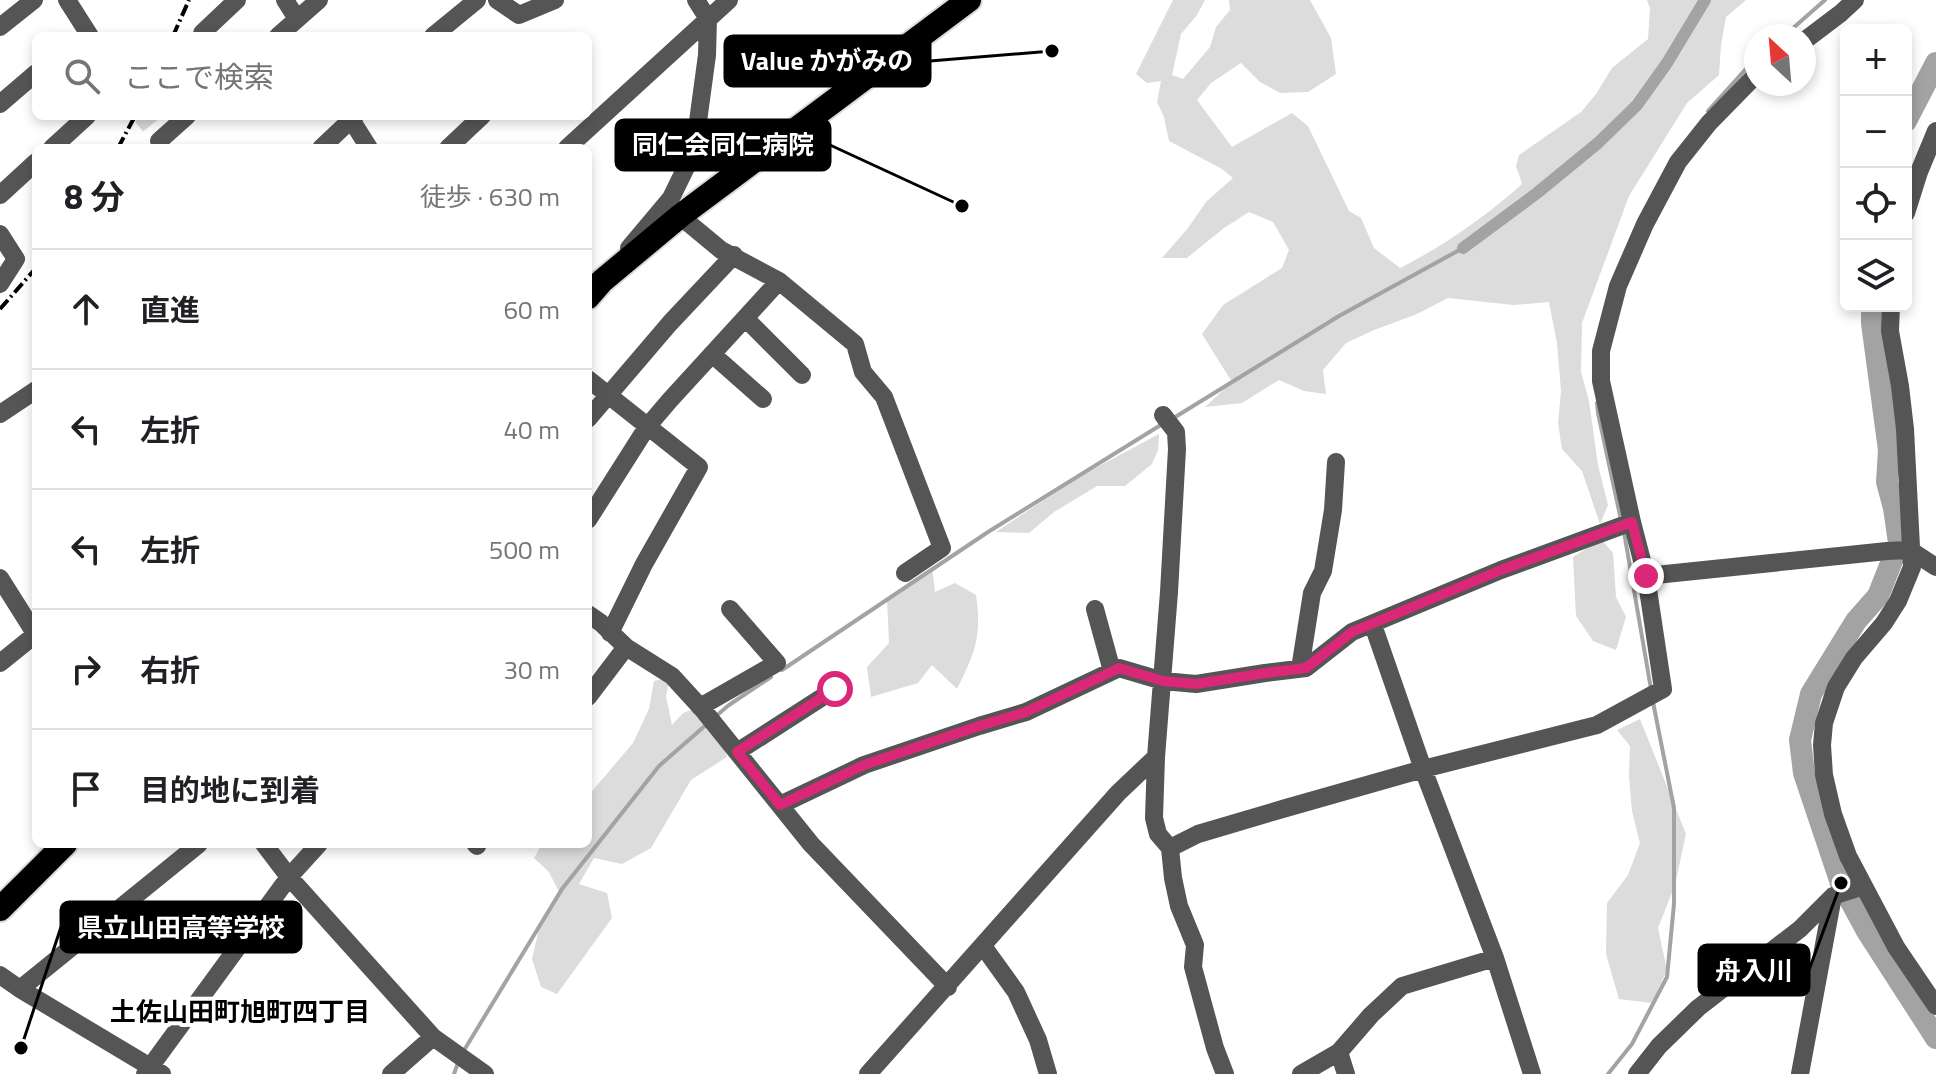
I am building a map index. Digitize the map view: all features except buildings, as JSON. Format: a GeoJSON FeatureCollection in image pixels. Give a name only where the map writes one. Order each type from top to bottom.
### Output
{"type":"FeatureCollection","features":[{"type":"Feature","properties":{"kind":"highway"},"geometry":{"type":"LineString","coordinates":[[595,289],[680,216],[969,0]]}},
{"type":"Feature","properties":{"kind":"highway"},"geometry":{"type":"LineString","coordinates":[[0,909],[61,848]]}},
{"type":"Feature","properties":{"kind":"street"},"geometry":{"type":"LineString","coordinates":[[0,27],[34,0]]}},
{"type":"Feature","properties":{"kind":"street"},"geometry":{"type":"LineString","coordinates":[[67,0],[85,32]]}},
{"type":"Feature","properties":{"kind":"street"},"geometry":{"type":"LineString","coordinates":[[203,32],[237,0]]}},
{"type":"Feature","properties":{"kind":"street"},"geometry":{"type":"LineString","coordinates":[[285,0],[297,19]]}},
{"type":"Feature","properties":{"kind":"street"},"geometry":{"type":"LineString","coordinates":[[282,32],[319,0]]}},
{"type":"Feature","properties":{"kind":"street"},"geometry":{"type":"LineString","coordinates":[[438,32],[477,0]]}},
{"type":"Feature","properties":{"kind":"street"},"geometry":{"type":"LineString","coordinates":[[497,0],[519,15],[555,0]]}},
{"type":"Feature","properties":{"kind":"street"},"geometry":{"type":"LineString","coordinates":[[595,289],[671,198],[694,151],[707,55],[708,19],[696,0]]}},
{"type":"Feature","properties":{"kind":"street"},"geometry":{"type":"LineString","coordinates":[[571,144],[729,0]]}},
{"type":"Feature","properties":{"kind":"street"},"geometry":{"type":"LineString","coordinates":[[1816,32],[1855,0]]}},
{"type":"Feature","properties":{"kind":"street"},"geometry":{"type":"LineString","coordinates":[[0,104],[32,76]]}},
{"type":"Feature","properties":{"kind":"street"},"geometry":{"type":"LineString","coordinates":[[1170,848],[1198,834],[1423,769],[1597,725],[1663,689],[1646,576],[1623,526],[1601,381],[1601,351],[1618,286],[1645,224],[1678,162],[1709,123],[1744,87]]}},
{"type":"Feature","properties":{"kind":"street"},"geometry":{"type":"LineString","coordinates":[[56,144],[83,120]]}},
{"type":"Feature","properties":{"kind":"street"},"geometry":{"type":"LineString","coordinates":[[157,138],[182,120]]}},
{"type":"Feature","properties":{"kind":"street"},"geometry":{"type":"LineString","coordinates":[[325,144],[352,120]]}},
{"type":"Feature","properties":{"kind":"street"},"geometry":{"type":"LineString","coordinates":[[355,120],[367,144]]}},
{"type":"Feature","properties":{"kind":"street"},"geometry":{"type":"LineString","coordinates":[[452,144],[478,120]]}},
{"type":"Feature","properties":{"kind":"street"},"geometry":{"type":"LineString","coordinates":[[1912,197],[1936,131]]}},
{"type":"Feature","properties":{"kind":"street"},"geometry":{"type":"LineString","coordinates":[[0,195],[32,166]]}},
{"type":"Feature","properties":{"kind":"street"},"geometry":{"type":"LineString","coordinates":[[680,216],[721,250],[779,281],[855,344],[863,372],[884,397],[942,548],[905,573]]}},
{"type":"Feature","properties":{"kind":"street"},"geometry":{"type":"LineString","coordinates":[[0,234],[16,259],[0,284]]}},
{"type":"Feature","properties":{"kind":"street"},"geometry":{"type":"LineString","coordinates":[[592,414],[670,323],[734,255]]}},
{"type":"Feature","properties":{"kind":"street"},"geometry":{"type":"LineString","coordinates":[[592,514],[647,427],[779,281]]}},
{"type":"Feature","properties":{"kind":"street"},"geometry":{"type":"LineString","coordinates":[[1891,312],[1890,331],[1905,429],[1912,567],[1898,601],[1836,687],[1824,723],[1822,745],[1824,775],[1833,814],[1848,856],[1896,947],[1936,1006]]}},
{"type":"Feature","properties":{"kind":"street"},"geometry":{"type":"LineString","coordinates":[[745,318],[802,375]]}},
{"type":"Feature","properties":{"kind":"street"},"geometry":{"type":"LineString","coordinates":[[712,354],[763,399]]}},
{"type":"Feature","properties":{"kind":"street"},"geometry":{"type":"LineString","coordinates":[[592,382],[699,467],[644,564],[610,633]]}},
{"type":"Feature","properties":{"kind":"street"},"geometry":{"type":"LineString","coordinates":[[0,414],[32,393]]}},
{"type":"Feature","properties":{"kind":"street"},"geometry":{"type":"LineString","coordinates":[[1163,415],[1176,440],[1154,818],[1158,834],[1170,848],[1179,906],[1195,945],[1193,967],[1225,1074]]}},
{"type":"Feature","properties":{"kind":"street"},"geometry":{"type":"LineString","coordinates":[[1300,669],[1312,593],[1323,571],[1333,510],[1336,462]]}},
{"type":"Feature","properties":{"kind":"street"},"geometry":{"type":"LineString","coordinates":[[780,805],[864,765],[1026,712],[1119,668],[1163,681],[1196,684],[1306,668],[1352,632],[1501,570],[1623,526]]}},
{"type":"Feature","properties":{"kind":"street"},"geometry":{"type":"LineString","coordinates":[[1646,576],[1910,550],[1936,567]]}},
{"type":"Feature","properties":{"kind":"street"},"geometry":{"type":"LineString","coordinates":[[0,578],[32,628]]}},
{"type":"Feature","properties":{"kind":"street"},"geometry":{"type":"LineString","coordinates":[[702,709],[777,663],[730,609]]}},
{"type":"Feature","properties":{"kind":"street"},"geometry":{"type":"LineString","coordinates":[[1095,609],[1112,671]]}},
{"type":"Feature","properties":{"kind":"street"},"geometry":{"type":"LineString","coordinates":[[592,617],[626,647],[672,676],[811,844],[948,987]]}},
{"type":"Feature","properties":{"kind":"street"},"geometry":{"type":"LineString","coordinates":[[1373,625],[1423,769],[1495,958],[1532,1074]]}},
{"type":"Feature","properties":{"kind":"street"},"geometry":{"type":"LineString","coordinates":[[0,663],[32,637]]}},
{"type":"Feature","properties":{"kind":"street"},"geometry":{"type":"LineString","coordinates":[[592,692],[626,647]]}},
{"type":"Feature","properties":{"kind":"street"},"geometry":{"type":"LineString","coordinates":[[742,758],[835,689]]}},
{"type":"Feature","properties":{"kind":"street"},"geometry":{"type":"LineString","coordinates":[[868,1074],[1118,793],[1156,757]]}},
{"type":"Feature","properties":{"kind":"street"},"geometry":{"type":"LineString","coordinates":[[20,989],[194,848]]}},
{"type":"Feature","properties":{"kind":"street"},"geometry":{"type":"LineString","coordinates":[[267,848],[289,877],[440,1042],[485,1074]]}},
{"type":"Feature","properties":{"kind":"street"},"geometry":{"type":"LineString","coordinates":[[0,975],[152,1071],[289,877],[315,848]]}},
{"type":"Feature","properties":{"kind":"street"},"geometry":{"type":"LineString","coordinates":[[1637,1074],[1659,1046],[1698,1008],[1800,929],[1833,896],[1864,886]]}},
{"type":"Feature","properties":{"kind":"street"},"geometry":{"type":"LineString","coordinates":[[1800,1074],[1833,896]]}},
{"type":"Feature","properties":{"kind":"street"},"geometry":{"type":"LineString","coordinates":[[983,946],[1016,992],[1038,1040],[1048,1074]]}},
{"type":"Feature","properties":{"kind":"street"},"geometry":{"type":"LineString","coordinates":[[1301,1074],[1339,1052],[1371,1015],[1402,986],[1495,958]]}},
{"type":"Feature","properties":{"kind":"street"},"geometry":{"type":"LineString","coordinates":[[391,1074],[440,1042]]}},
{"type":"Feature","properties":{"kind":"street"},"geometry":{"type":"LineString","coordinates":[[1339,1052],[1346,1074]]}},
{"type":"Feature","properties":{"kind":"shaded area"},"geometry":{"type":"Polygon","coordinates":[[[1173,0],[1205,0],[1181,34],[1172,75],[1183,79],[1210,47],[1216,27],[1230,10],[1229,0],[1310,0],[1331,38],[1336,74],[1308,92],[1280,93],[1260,82],[1241,63],[1211,83],[1197,100],[1232,147],[1292,113],[1308,126],[1349,211],[1361,218],[1374,248],[1400,268],[1464,230],[1522,184],[1516,166],[1519,155],[1581,112],[1612,68],[1648,39],[1650,8],[1647,0],[1746,0],[1726,17],[1719,75],[1687,103],[1629,196],[1582,323],[1581,372],[1608,505],[1600,524],[1582,471],[1562,449],[1558,423],[1561,391],[1557,343],[1549,302],[1514,305],[1448,298],[1346,343],[1323,370],[1326,394],[1304,391],[1279,380],[1242,403],[1205,407],[1232,382],[1202,334],[1223,305],[1282,268],[1289,250],[1273,222],[1249,212],[1187,258],[1162,258],[1206,202],[1233,178],[1169,141],[1157,102],[1161,81],[1147,83],[1136,74],[1173,0]]]}},
{"type":"Feature","properties":{"kind":"shaded area"},"geometry":{"type":"Polygon","coordinates":[[[1159,434],[1158,450],[1152,464],[1125,486],[1097,486],[1054,512],[1029,533],[996,532],[1075,479],[1159,434]]]}},
{"type":"Feature","properties":{"kind":"shaded area"},"geometry":{"type":"Polygon","coordinates":[[[1601,539],[1613,553],[1616,597],[1626,617],[1616,650],[1593,641],[1576,616],[1573,557],[1601,539]]]}},
{"type":"Feature","properties":{"kind":"shaded area"},"geometry":{"type":"Polygon","coordinates":[[[932,567],[935,592],[955,583],[976,595],[977,633],[973,654],[957,689],[932,665],[918,683],[871,697],[867,667],[889,643],[887,600],[932,567]]]}},
{"type":"Feature","properties":{"kind":"shaded area"},"geometry":{"type":"Polygon","coordinates":[[[670,677],[666,696],[672,725],[683,713],[703,705],[723,732],[727,757],[691,780],[651,848],[622,864],[594,858],[579,884],[607,893],[612,918],[557,994],[541,987],[532,959],[539,929],[559,892],[549,872],[534,858],[540,848],[592,848],[592,791],[633,743],[649,709],[654,681],[670,677]]]}},
{"type":"Feature","properties":{"kind":"shaded area"},"geometry":{"type":"Polygon","coordinates":[[[1640,719],[1686,834],[1675,885],[1658,928],[1667,970],[1652,1003],[1619,999],[1606,954],[1607,903],[1628,875],[1640,843],[1632,811],[1630,746],[1617,730],[1640,719]]]}},
{"type":"Feature","properties":{"kind":"waterway"},"geometry":{"type":"LineString","coordinates":[[1463,248],[1598,143],[1637,105],[1705,0]]}},
{"type":"Feature","properties":{"kind":"waterway"},"geometry":{"type":"LineString","coordinates":[[1798,24],[1825,0]]}},
{"type":"Feature","properties":{"kind":"waterway"},"geometry":{"type":"LineString","coordinates":[[1912,109],[1936,63]]}},
{"type":"Feature","properties":{"kind":"waterway"},"geometry":{"type":"LineString","coordinates":[[1708,111],[1744,71]]}},
{"type":"Feature","properties":{"kind":"waterway"},"geometry":{"type":"LineString","coordinates":[[1172,419],[1339,316],[1463,248]]}},
{"type":"Feature","properties":{"kind":"waterway"},"geometry":{"type":"LineString","coordinates":[[1872,312],[1889,450],[1887,482],[1899,543],[1878,596],[1856,621],[1811,694],[1800,740],[1804,773],[1841,883],[1867,931],[1936,1038]]}},
{"type":"Feature","properties":{"kind":"waterway"},"geometry":{"type":"LineString","coordinates":[[1597,403],[1621,520]]}},
{"type":"Feature","properties":{"kind":"waterway"},"geometry":{"type":"LineString","coordinates":[[782,670],[988,532],[1164,423]]}},
{"type":"Feature","properties":{"kind":"waterway"},"geometry":{"type":"LineString","coordinates":[[1624,532],[1651,689]]}},
{"type":"Feature","properties":{"kind":"waterway"},"geometry":{"type":"LineString","coordinates":[[716,716],[771,677]]}},
{"type":"Feature","properties":{"kind":"waterway"},"geometry":{"type":"LineString","coordinates":[[1608,1074],[1632,1044],[1667,977],[1674,904],[1674,808],[1653,702]]}},
{"type":"Feature","properties":{"kind":"waterway"},"geometry":{"type":"LineString","coordinates":[[463,1052],[562,889],[659,766],[707,724]]}},
{"type":"Feature","properties":{"kind":"waterway"},"geometry":{"type":"LineString","coordinates":[[454,1074],[459,1060]]}},
{"type":"Feature","properties":{"kind":"tunnel"},"geometry":{"type":"LineString","coordinates":[[145,120],[150,126]]}},
{"type":"Feature","properties":{"kind":"railway"},"geometry":{"type":"LineString","coordinates":[[175,32],[189,0]]}},
{"type":"Feature","properties":{"kind":"railway"},"geometry":{"type":"LineString","coordinates":[[120,144],[133,120]]}},
{"type":"Feature","properties":{"kind":"railway"},"geometry":{"type":"LineString","coordinates":[[0,309],[32,273]]}},
{"type":"Feature","properties":{"kind":"place","name":"Value かがみの"},"geometry":{"type":"Point","coordinates":[1052,51]}},
{"type":"Feature","properties":{"kind":"place","name":"同仁会同仁病院"},"geometry":{"type":"Point","coordinates":[962,206]}},
{"type":"Feature","properties":{"kind":"place","name":"舟入川"},"geometry":{"type":"Point","coordinates":[1841,883]}},
{"type":"Feature","properties":{"kind":"place","name":"県立山田高等学校"},"geometry":{"type":"Point","coordinates":[21,1048]}},
{"type":"Feature","properties":{"kind":"district","name":"土佐山田町旭町四丁目"},"geometry":{"type":"Point","coordinates":[240,1011]}},
{"type":"Feature","properties":{"kind":"route"},"geometry":{"type":"LineString","coordinates":[[835,689],[737,752],[780,805],[864,765],[1026,712],[1119,668],[1163,681],[1196,684],[1306,668],[1352,632],[1501,570],[1632,522],[1646,576]]}}]}
